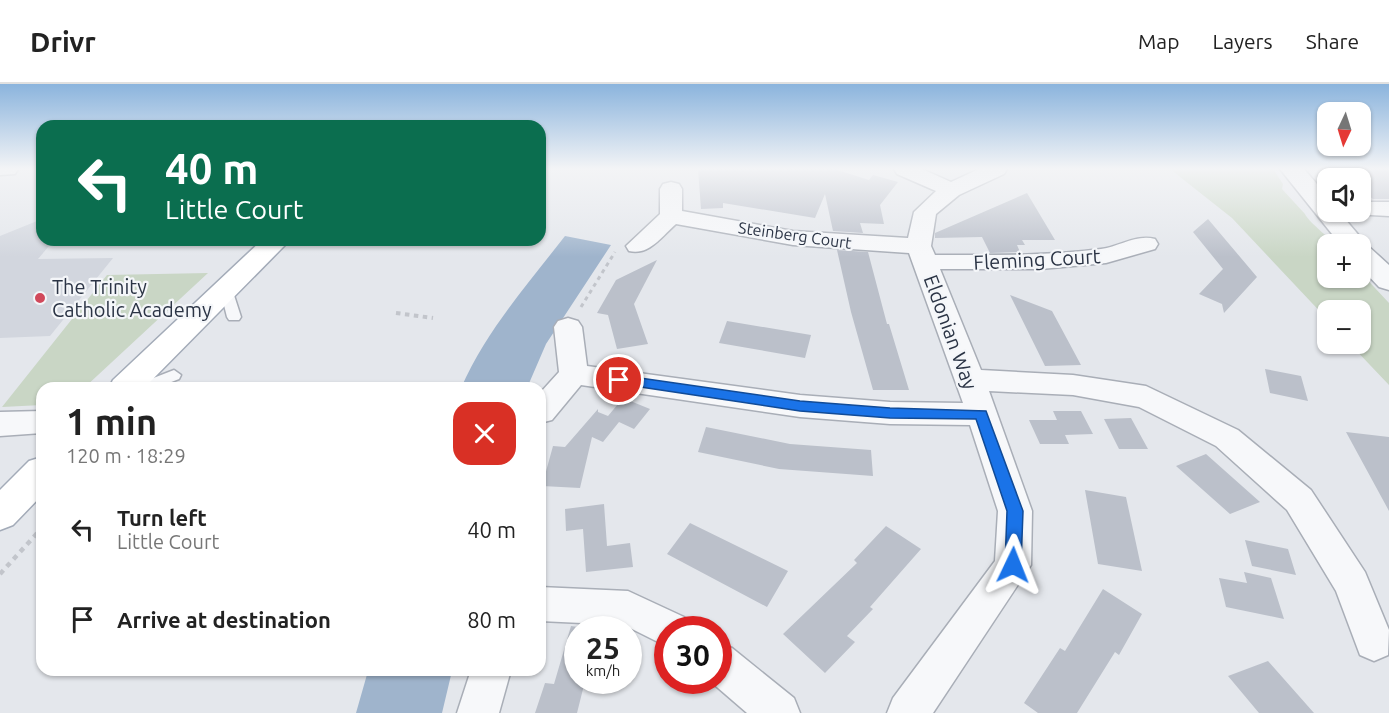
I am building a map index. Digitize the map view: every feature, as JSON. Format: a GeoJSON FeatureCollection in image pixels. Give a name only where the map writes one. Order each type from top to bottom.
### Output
{"type":"FeatureCollection","features":[{"type":"Feature","properties":{"kind":"main road"},"geometry":{"type":"LineString","coordinates":[[132,382],[230,303],[273,246]]}},
{"type":"Feature","properties":{"kind":"main road"},"geometry":{"type":"LineString","coordinates":[[0,514],[36,477]]}},
{"type":"Feature","properties":{"kind":"street"},"geometry":{"type":"LineString","coordinates":[[638,246],[671,216],[671,198]]}},
{"type":"Feature","properties":{"kind":"street"},"geometry":{"type":"LineString","coordinates":[[922,254],[925,212],[941,198]]}},
{"type":"Feature","properties":{"kind":"street"},"geometry":{"type":"LineString","coordinates":[[1371,209],[1389,209]]}},
{"type":"Feature","properties":{"kind":"street","name":"Steinberg Court"},"geometry":{"type":"LineString","coordinates":[[671,216],[793,238],[922,254]]}},
{"type":"Feature","properties":{"kind":"street"},"geometry":{"type":"LineString","coordinates":[[1333,222],[1344,234]]}},
{"type":"Feature","properties":{"kind":"street","name":"Fleming Court"},"geometry":{"type":"LineString","coordinates":[[922,254],[1041,262],[1106,256],[1146,244]]}},
{"type":"Feature","properties":{"kind":"street","name":"Eldonian Way"},"geometry":{"type":"LineString","coordinates":[[908,713],[1013,565],[1015,511],[970,380],[922,254]]}},
{"type":"Feature","properties":{"kind":"street"},"geometry":{"type":"LineString","coordinates":[[1371,262],[1389,281]]}},
{"type":"Feature","properties":{"kind":"street"},"geometry":{"type":"LineString","coordinates":[[546,406],[574,374],[568,327]]}},
{"type":"Feature","properties":{"kind":"street"},"geometry":{"type":"LineString","coordinates":[[574,374],[800,406],[890,413],[981,414]]}},
{"type":"Feature","properties":{"kind":"street"},"geometry":{"type":"LineString","coordinates":[[970,380],[1073,385],[1146,397],[1227,438],[1299,500],[1352,584],[1374,642]]}},
{"type":"Feature","properties":{"kind":"street"},"geometry":{"type":"LineString","coordinates":[[0,424],[36,422]]}},
{"type":"Feature","properties":{"kind":"street"},"geometry":{"type":"LineString","coordinates":[[546,604],[628,608],[654,622]]}},
{"type":"Feature","properties":{"kind":"street"},"geometry":{"type":"LineString","coordinates":[[732,674],[779,713]]}},
{"type":"Feature","properties":{"kind":"street"},"geometry":{"type":"LineString","coordinates":[[478,713],[490,676]]}},
{"type":"Feature","properties":{"kind":"lane"},"geometry":{"type":"LineString","coordinates":[[157,382],[174,375]]}},
{"type":"Feature","properties":{"kind":"path"},"geometry":{"type":"LineString","coordinates":[[396,313],[433,318]]}},
{"type":"Feature","properties":{"kind":"path"},"geometry":{"type":"LineString","coordinates":[[0,574],[36,534]]}},
{"type":"Feature","properties":{"kind":"shaded area","name":"The Trinity Catholic Academy"},"geometry":{"type":"Polygon","coordinates":[[[36,221],[36,246],[49,246],[38,259],[113,258],[50,336],[0,338],[0,236],[36,221]]]}},
{"type":"Feature","properties":{"kind":"green space"},"geometry":{"type":"Polygon","coordinates":[[[1207,198],[1291,198],[1324,234],[1317,234],[1317,288],[1371,288],[1371,284],[1389,303],[1389,385],[1360,354],[1371,354],[1371,300],[1317,300],[1317,308],[1232,218],[1207,198]]]}},
{"type":"Feature","properties":{"kind":"green space"},"geometry":{"type":"Polygon","coordinates":[[[208,273],[90,382],[36,382],[36,405],[2,407],[107,275],[208,273]]]}},
{"type":"Feature","properties":{"kind":"water"},"geometry":{"type":"Polygon","coordinates":[[[565,236],[611,245],[546,344],[530,382],[464,382],[482,347],[565,236]]]}},
{"type":"Feature","properties":{"kind":"water"},"geometry":{"type":"Polygon","coordinates":[[[367,676],[451,676],[442,713],[356,713],[367,676]]]}},
{"type":"Feature","properties":{"kind":"building"},"geometry":{"type":"Polygon","coordinates":[[[700,198],[823,198],[815,218],[723,203],[723,208],[701,209],[700,198]]]}},
{"type":"Feature","properties":{"kind":"building"},"geometry":{"type":"Polygon","coordinates":[[[826,198],[885,198],[880,205],[884,224],[860,223],[863,233],[833,231],[826,198]]]}},
{"type":"Feature","properties":{"kind":"building"},"geometry":{"type":"Polygon","coordinates":[[[1015,198],[1030,198],[1055,240],[1022,240],[1025,245],[1017,245],[1020,252],[990,253],[982,237],[935,238],[935,233],[1015,198]]]}},
{"type":"Feature","properties":{"kind":"building"},"geometry":{"type":"Polygon","coordinates":[[[1208,219],[1257,277],[1224,313],[1222,304],[1199,294],[1223,269],[1193,232],[1208,219]]]}},
{"type":"Feature","properties":{"kind":"building"},"geometry":{"type":"Polygon","coordinates":[[[837,250],[868,252],[887,324],[889,324],[909,390],[873,390],[851,312],[837,250]]]}},
{"type":"Feature","properties":{"kind":"building"},"geometry":{"type":"Polygon","coordinates":[[[657,260],[634,304],[648,344],[617,349],[608,315],[597,313],[616,280],[657,260]]]}},
{"type":"Feature","properties":{"kind":"building"},"geometry":{"type":"Polygon","coordinates":[[[1010,295],[1052,311],[1081,365],[1045,366],[1010,295]]]}},
{"type":"Feature","properties":{"kind":"building"},"geometry":{"type":"Polygon","coordinates":[[[727,321],[811,335],[805,358],[719,343],[727,321]]]}},
{"type":"Feature","properties":{"kind":"building"},"geometry":{"type":"Polygon","coordinates":[[[1265,369],[1301,376],[1308,401],[1270,393],[1265,369]]]}},
{"type":"Feature","properties":{"kind":"building"},"geometry":{"type":"Polygon","coordinates":[[[623,398],[650,409],[634,429],[619,422],[603,442],[592,437],[580,488],[546,486],[546,471],[553,446],[565,447],[598,409],[598,412],[608,416],[623,398]]]}},
{"type":"Feature","properties":{"kind":"building"},"geometry":{"type":"Polygon","coordinates":[[[1053,411],[1081,411],[1093,434],[1065,435],[1069,444],[1040,444],[1029,420],[1057,420],[1053,411]]]}},
{"type":"Feature","properties":{"kind":"building"},"geometry":{"type":"Polygon","coordinates":[[[1131,418],[1148,449],[1119,449],[1104,419],[1131,418]]]}},
{"type":"Feature","properties":{"kind":"building"},"geometry":{"type":"Polygon","coordinates":[[[706,427],[790,444],[871,450],[873,476],[779,469],[698,452],[706,427]]]}},
{"type":"Feature","properties":{"kind":"building"},"geometry":{"type":"Polygon","coordinates":[[[1346,432],[1389,437],[1389,511],[1346,432]]]}},
{"type":"Feature","properties":{"kind":"building"},"geometry":{"type":"Polygon","coordinates":[[[1206,454],[1260,502],[1230,514],[1176,466],[1206,454]]]}},
{"type":"Feature","properties":{"kind":"building"},"geometry":{"type":"Polygon","coordinates":[[[1085,490],[1126,497],[1142,571],[1098,564],[1085,490]]]}},
{"type":"Feature","properties":{"kind":"building"},"geometry":{"type":"Polygon","coordinates":[[[604,504],[607,546],[630,543],[633,567],[586,572],[583,529],[566,531],[565,509],[604,504]]]}},
{"type":"Feature","properties":{"kind":"building"},"geometry":{"type":"Polygon","coordinates":[[[690,523],[788,571],[767,607],[667,554],[690,523]]]}},
{"type":"Feature","properties":{"kind":"building"},"geometry":{"type":"Polygon","coordinates":[[[886,526],[921,549],[870,607],[873,609],[847,636],[855,642],[825,673],[783,634],[857,563],[854,560],[886,526]]]}},
{"type":"Feature","properties":{"kind":"building"},"geometry":{"type":"Polygon","coordinates":[[[1245,540],[1288,549],[1296,575],[1252,566],[1245,540]]]}},
{"type":"Feature","properties":{"kind":"building"},"geometry":{"type":"Polygon","coordinates":[[[1244,572],[1271,578],[1284,619],[1226,607],[1219,578],[1247,583],[1244,572]]]}},
{"type":"Feature","properties":{"kind":"building"},"geometry":{"type":"Polygon","coordinates":[[[1103,589],[1142,614],[1119,655],[1115,652],[1077,713],[1038,713],[1024,703],[1060,648],[1065,651],[1103,589]]]}},
{"type":"Feature","properties":{"kind":"building"},"geometry":{"type":"Polygon","coordinates":[[[564,650],[564,694],[582,694],[577,713],[535,713],[545,683],[554,684],[564,650]]]}},
{"type":"Feature","properties":{"kind":"building"},"geometry":{"type":"Polygon","coordinates":[[[1268,661],[1314,713],[1259,713],[1228,676],[1268,661]]]}},
{"type":"Feature","properties":{"kind":"place","name":"The Trinity Catholic Academy"},"geometry":{"type":"Point","coordinates":[40,298]}},
{"type":"Feature","properties":{"kind":"route"},"geometry":{"type":"LineString","coordinates":[[619,380],[800,406],[890,413],[981,414],[1015,511],[1013,565]]}}]}
